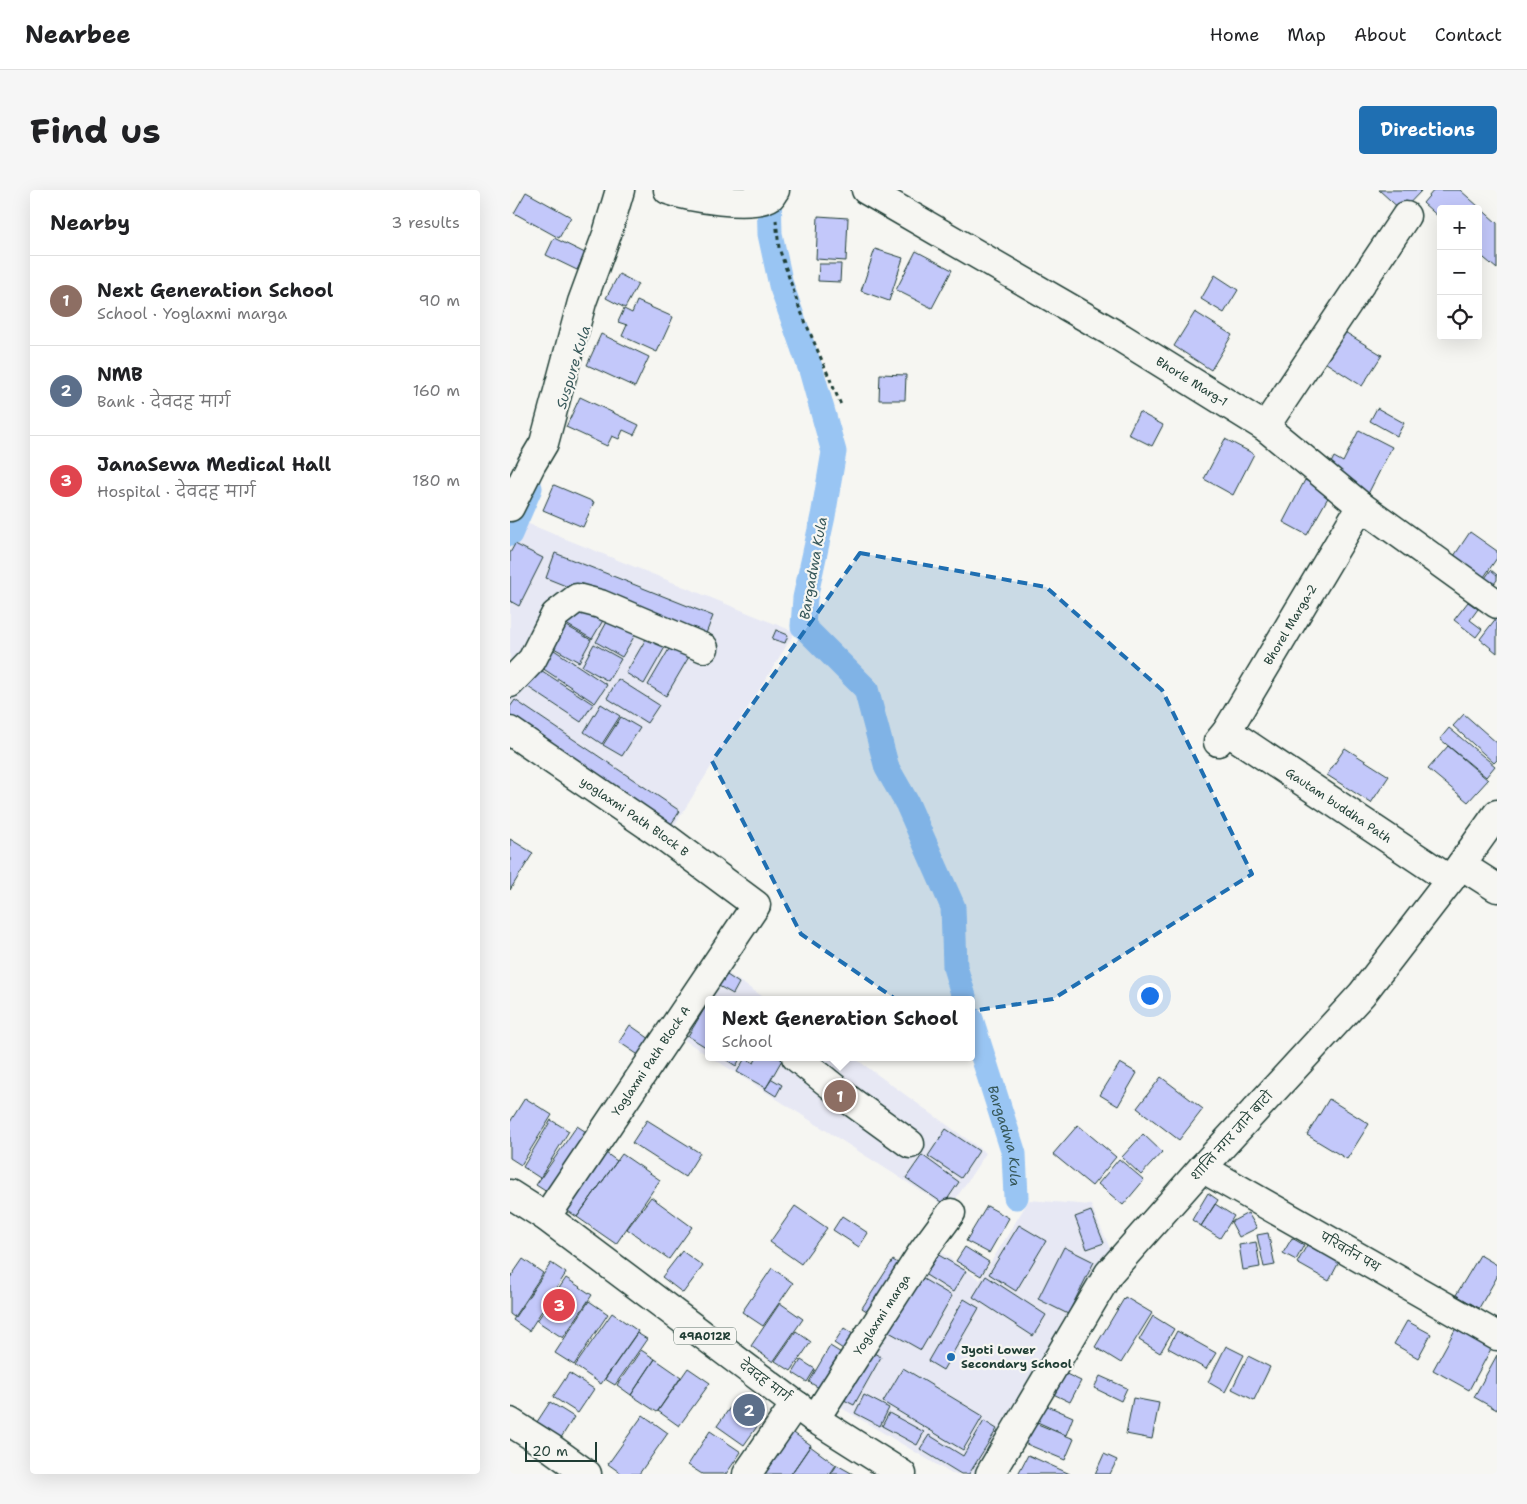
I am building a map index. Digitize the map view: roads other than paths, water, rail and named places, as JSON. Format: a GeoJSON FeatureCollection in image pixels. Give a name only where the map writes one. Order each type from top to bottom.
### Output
{"type":"FeatureCollection","features":[{"type":"Feature","properties":{"kind":"street"},"geometry":{"type":"LineString","coordinates":[[510,507],[544,443],[582,302],[607,234],[620,190]]}},
{"type":"Feature","properties":{"kind":"street"},"geometry":{"type":"LineString","coordinates":[[668,190],[714,200],[757,202],[772,196],[775,200]]}},
{"type":"Feature","properties":{"kind":"street","name":"Bhorle Marg-1"},"geometry":{"type":"LineString","coordinates":[[866,190],[1120,337],[1265,427],[1361,506],[1497,604]]}},
{"type":"Feature","properties":{"kind":"street"},"geometry":{"type":"LineString","coordinates":[[1265,427],[1406,216]]}},
{"type":"Feature","properties":{"kind":"street","name":"Bhorel Marga-2"},"geometry":{"type":"LineString","coordinates":[[1223,737],[1361,506]]}},
{"type":"Feature","properties":{"kind":"street"},"geometry":{"type":"LineString","coordinates":[[510,683],[532,660],[555,615],[577,598],[600,604],[704,648]]}},
{"type":"Feature","properties":{"kind":"street","name":"yoglaxmi Path Block B"},"geometry":{"type":"LineString","coordinates":[[510,731],[662,835],[756,905]]}},
{"type":"Feature","properties":{"kind":"street","name":"Gautam buddha Path"},"geometry":{"type":"LineString","coordinates":[[1223,737],[1455,872],[1497,888]]}},
{"type":"Feature","properties":{"kind":"street","name":"शान्ति नगर जाने बाटो"},"geometry":{"type":"LineString","coordinates":[[990,1474],[1110,1273],[1202,1168],[1362,994],[1497,814]]}},
{"type":"Feature","properties":{"kind":"street","name":"Yoglaxmi Path Block A"},"geometry":{"type":"LineString","coordinates":[[546,1217],[704,996],[756,905]]}},
{"type":"Feature","properties":{"kind":"street"},"geometry":{"type":"LineString","coordinates":[[801,1061],[848,1099],[910,1144]]}},
{"type":"Feature","properties":{"kind":"street","name":"परिवर्तन पथ"},"geometry":{"type":"LineString","coordinates":[[1202,1168],[1497,1336]]}},
{"type":"Feature","properties":{"kind":"street","name":"देवदह मार्ग"},"geometry":{"type":"LineString","coordinates":[[510,1194],[546,1217],[807,1413],[902,1474]]}},
{"type":"Feature","properties":{"kind":"street","name":"Yoglaxmi marga"},"geometry":{"type":"LineString","coordinates":[[747,1474],[789,1413],[807,1413],[951,1213]]}},
{"type":"Feature","properties":{"kind":"street"},"geometry":{"type":"LineString","coordinates":[[510,1422],[587,1474]]}},
{"type":"Feature","properties":{"kind":"waterway","name":"Bargadwa Kula"},"geometry":{"type":"LineString","coordinates":[[769,190],[770,234],[781,285],[811,370],[834,452],[823,516],[805,598],[803,626],[866,689],[887,768],[907,803],[953,907],[955,967],[964,996]]}},
{"type":"Feature","properties":{"kind":"waterway","name":"Suspure Kula"},"geometry":{"type":"LineString","coordinates":[[510,534],[530,488]]}},
{"type":"Feature","properties":{"kind":"waterway","name":"Bargadwa Kula"},"geometry":{"type":"LineString","coordinates":[[975,1032],[1014,1154],[1016,1197]]}},
{"type":"Feature","properties":{"kind":"place","name":"Next Generation School"},"geometry":{"type":"Point","coordinates":[840,1096]}},
{"type":"Feature","properties":{"kind":"place","name":"JanaSewa Medical Hall"},"geometry":{"type":"Point","coordinates":[559,1305]}},
{"type":"Feature","properties":{"kind":"place","name":"Jyoti Lower Secondary School"},"geometry":{"type":"Point","coordinates":[951,1357]}},
{"type":"Feature","properties":{"kind":"place","name":"NMB"},"geometry":{"type":"Point","coordinates":[749,1410]}}]}
